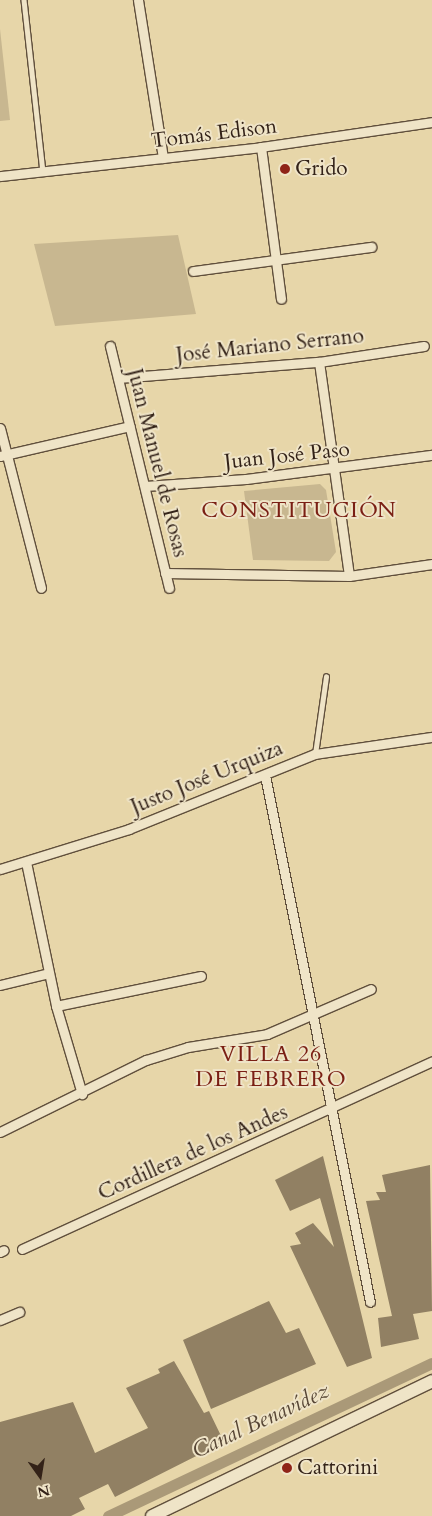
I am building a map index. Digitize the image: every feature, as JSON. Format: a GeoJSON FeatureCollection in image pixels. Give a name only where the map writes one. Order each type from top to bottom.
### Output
{"type":"FeatureCollection","features":[{"type":"Feature","properties":{"kind":"main road"},"geometry":{"type":"LineString","coordinates":[[152,1516],[432,1381]]}},
{"type":"Feature","properties":{"kind":"street"},"geometry":{"type":"LineString","coordinates":[[138,0],[163,158]]}},
{"type":"Feature","properties":{"kind":"street","name":"Tomás Edison"},"geometry":{"type":"LineString","coordinates":[[0,176],[261,147],[432,122]]}},
{"type":"Feature","properties":{"kind":"street"},"geometry":{"type":"LineString","coordinates":[[261,147],[281,299]]}},
{"type":"Feature","properties":{"kind":"street"},"geometry":{"type":"LineString","coordinates":[[193,271],[371,247]]}},
{"type":"Feature","properties":{"kind":"street","name":"Juan Manuel de Rosas"},"geometry":{"type":"LineString","coordinates":[[110,346],[169,588]]}},
{"type":"Feature","properties":{"kind":"street","name":"José Mariano Serrano"},"geometry":{"type":"LineString","coordinates":[[118,378],[319,362],[424,346]]}},
{"type":"Feature","properties":{"kind":"street"},"geometry":{"type":"LineString","coordinates":[[319,362],[349,576]]}},
{"type":"Feature","properties":{"kind":"street"},"geometry":{"type":"LineString","coordinates":[[3,455],[130,426]]}},
{"type":"Feature","properties":{"kind":"street"},"geometry":{"type":"LineString","coordinates":[[0,428],[3,455],[41,588]]}},
{"type":"Feature","properties":{"kind":"street","name":"Juan José Paso"},"geometry":{"type":"LineString","coordinates":[[145,486],[335,469],[432,455]]}},
{"type":"Feature","properties":{"kind":"street"},"geometry":{"type":"LineString","coordinates":[[165,573],[349,576],[432,564]]}},
{"type":"Feature","properties":{"kind":"street","name":"Justo José Urquiza"},"geometry":{"type":"LineString","coordinates":[[0,869],[129,829],[315,754],[432,737]]}},
{"type":"Feature","properties":{"kind":"street"},"geometry":{"type":"LineString","coordinates":[[265,775],[370,1302]]}},
{"type":"Feature","properties":{"kind":"street"},"geometry":{"type":"LineString","coordinates":[[26,862],[48,973],[82,1094]]}},
{"type":"Feature","properties":{"kind":"street"},"geometry":{"type":"LineString","coordinates":[[0,985],[48,973]]}},
{"type":"Feature","properties":{"kind":"street"},"geometry":{"type":"LineString","coordinates":[[56,1006],[201,976]]}},
{"type":"Feature","properties":{"kind":"street"},"geometry":{"type":"LineString","coordinates":[[0,1132],[82,1094],[146,1060],[188,1047],[238,1042],[312,1016],[371,990]]}},
{"type":"Feature","properties":{"kind":"street","name":"Cordillera de los Andes"},"geometry":{"type":"LineString","coordinates":[[22,1249],[331,1110],[432,1061]]}},
{"type":"Feature","properties":{"kind":"street"},"geometry":{"type":"LineString","coordinates":[[0,1320],[19,1312]]}},
{"type":"Feature","properties":{"kind":"lane"},"geometry":{"type":"LineString","coordinates":[[24,0],[43,171]]}},
{"type":"Feature","properties":{"kind":"lane"},"geometry":{"type":"LineString","coordinates":[[315,754],[326,677]]}},
{"type":"Feature","properties":{"kind":"shaded area"},"geometry":{"type":"Polygon","coordinates":[[[0,29],[10,120],[0,121],[0,29]]]}},
{"type":"Feature","properties":{"kind":"shaded area"},"geometry":{"type":"Polygon","coordinates":[[[178,235],[196,314],[55,326],[34,244],[178,235]]]}},
{"type":"Feature","properties":{"kind":"shaded area"},"geometry":{"type":"Polygon","coordinates":[[[320,484],[326,490],[336,552],[329,561],[253,560],[244,491],[320,484]]]}},
{"type":"Feature","properties":{"kind":"building"},"geometry":{"type":"Polygon","coordinates":[[[323,1156],[372,1358],[347,1367],[290,1246],[301,1244],[295,1233],[313,1223],[334,1247],[320,1198],[290,1211],[275,1180],[323,1156]]]}},
{"type":"Feature","properties":{"kind":"building"},"geometry":{"type":"Polygon","coordinates":[[[430,1165],[432,1311],[413,1314],[419,1339],[381,1347],[378,1318],[392,1316],[366,1201],[380,1200],[376,1192],[386,1192],[382,1175],[430,1165]]]}},
{"type":"Feature","properties":{"kind":"building"},"geometry":{"type":"Polygon","coordinates":[[[269,1301],[286,1333],[299,1328],[316,1364],[211,1409],[183,1340],[269,1301]]]}},
{"type":"Feature","properties":{"kind":"building"},"geometry":{"type":"Polygon","coordinates":[[[174,1361],[204,1413],[209,1411],[224,1442],[115,1497],[108,1484],[79,1498],[85,1509],[71,1516],[0,1516],[0,1422],[73,1402],[95,1453],[148,1428],[126,1388],[160,1373],[158,1369],[174,1361]]]}},
{"type":"Feature","properties":{"kind":"waterway","name":"Canal Benavídez"},"geometry":{"type":"LineString","coordinates":[[108,1516],[432,1363]]}},
{"type":"Feature","properties":{"kind":"place","name":"Grido"},"geometry":{"type":"Point","coordinates":[285,169]}},
{"type":"Feature","properties":{"kind":"place","name":"Cattorini"},"geometry":{"type":"Point","coordinates":[287,1468]}},
{"type":"Feature","properties":{"kind":"district","name":"CONSTITUCIÓN"},"geometry":{"type":"Point","coordinates":[299,511]}},
{"type":"Feature","properties":{"kind":"district","name":"VILLA 26 DE FEBRERO"},"geometry":{"type":"Point","coordinates":[271,1066]}}]}
